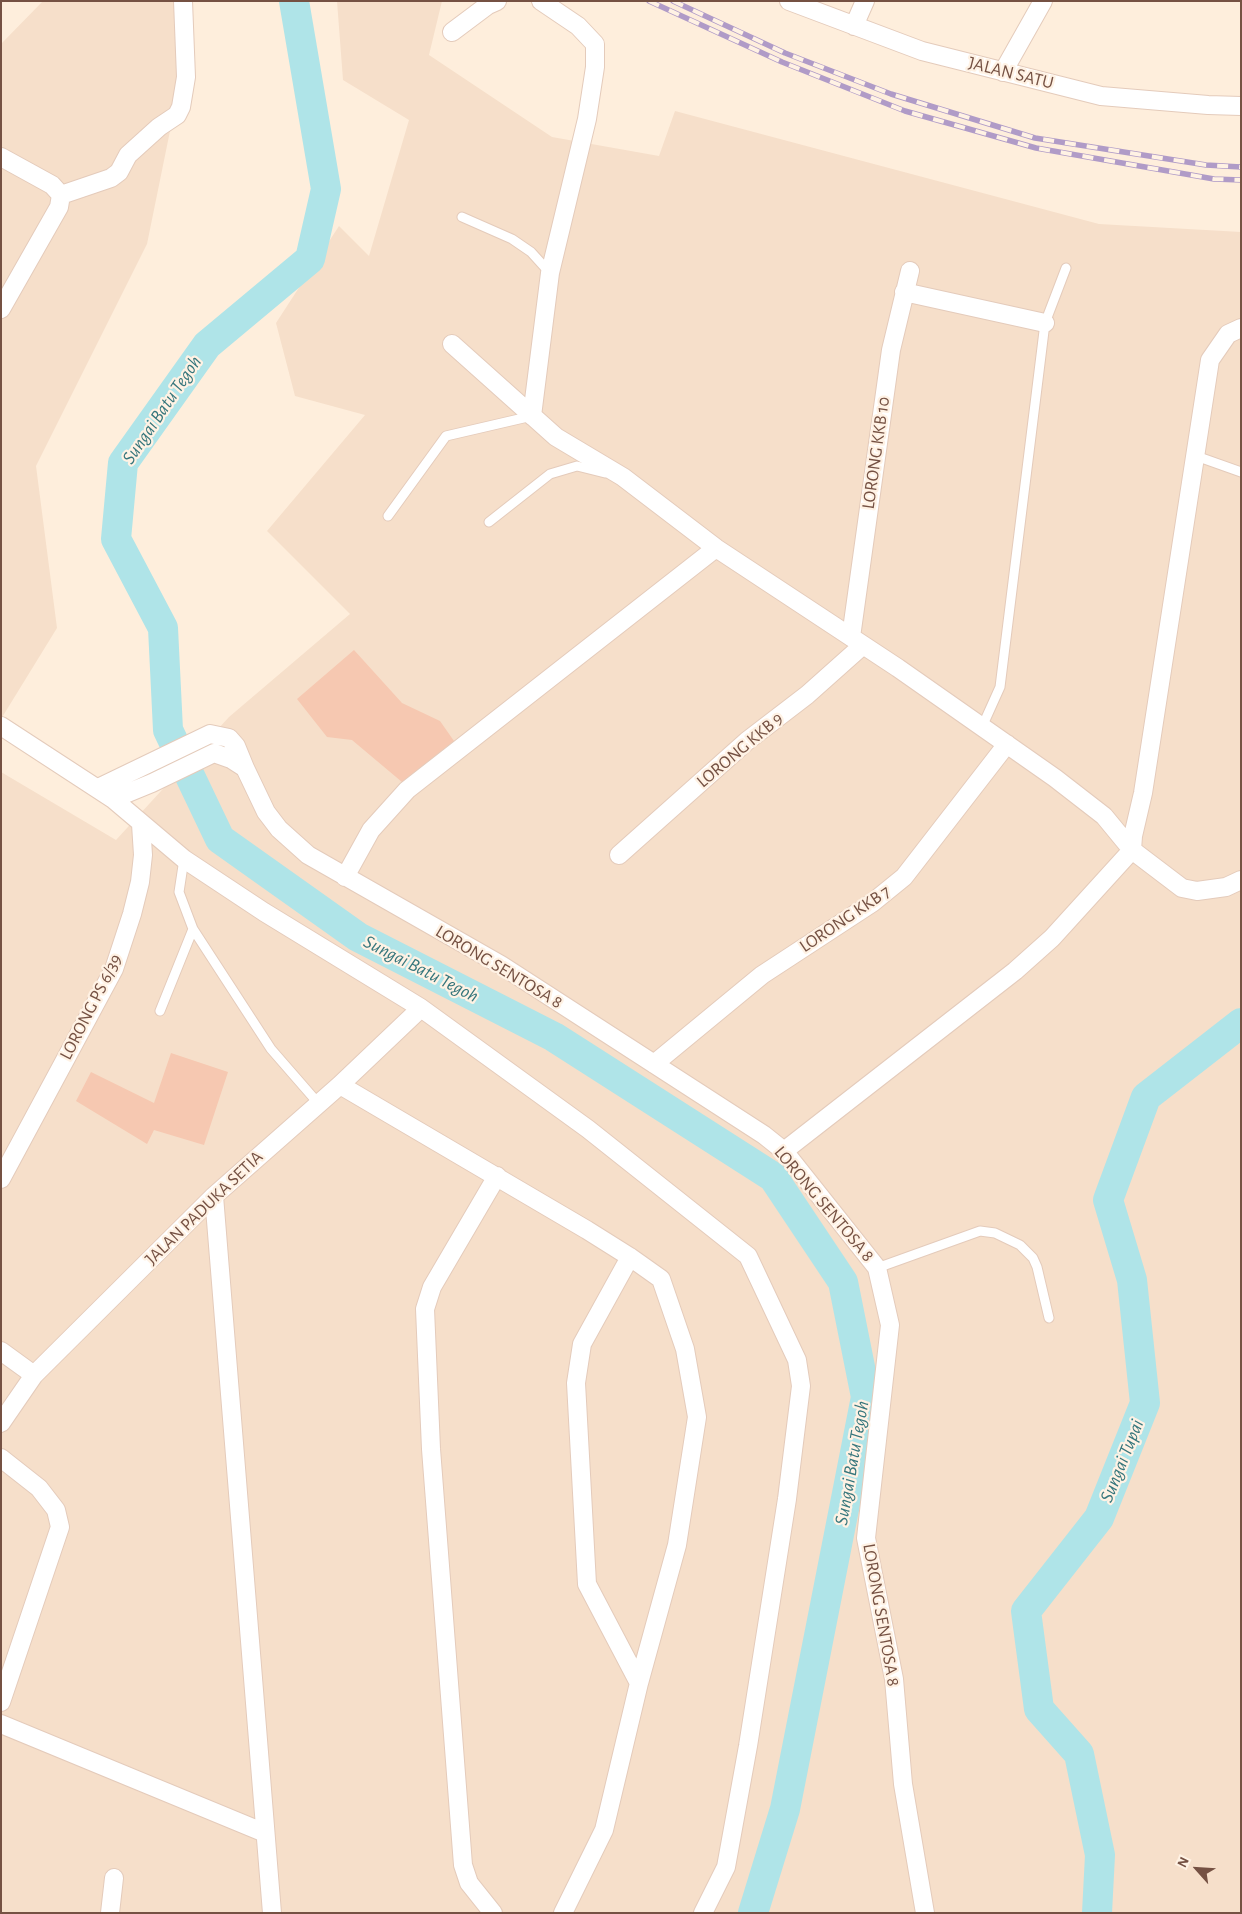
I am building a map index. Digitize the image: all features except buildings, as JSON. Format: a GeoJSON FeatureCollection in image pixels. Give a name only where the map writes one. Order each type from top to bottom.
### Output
{"type":"FeatureCollection","features":[{"type":"Feature","properties":{"kind":"street"},"geometry":{"type":"LineString","coordinates":[[61,195],[112,178],[119,172],[128,155],[159,127],[177,115],[181,108],[186,76],[183,1]]}},
{"type":"Feature","properties":{"kind":"street"},"geometry":{"type":"LineString","coordinates":[[452,32],[488,5],[497,1]]}},
{"type":"Feature","properties":{"kind":"street"},"geometry":{"type":"LineString","coordinates":[[532,416],[550,273],[586,119],[595,68],[595,44],[578,26],[541,1]]}},
{"type":"Feature","properties":{"kind":"street","name":"JALAN SATU"},"geometry":{"type":"LineString","coordinates":[[789,1],[922,51],[1101,96],[1241,106]]}},
{"type":"Feature","properties":{"kind":"street"},"geometry":{"type":"LineString","coordinates":[[854,26],[865,1]]}},
{"type":"Feature","properties":{"kind":"street"},"geometry":{"type":"LineString","coordinates":[[1004,72],[1043,1]]}},
{"type":"Feature","properties":{"kind":"street"},"geometry":{"type":"LineString","coordinates":[[1,157],[52,185],[61,195]]}},
{"type":"Feature","properties":{"kind":"street"},"geometry":{"type":"LineString","coordinates":[[1,310],[59,207],[61,195]]}},
{"type":"Feature","properties":{"kind":"street","name":"LORONG KKB 10"},"geometry":{"type":"LineString","coordinates":[[856,641],[891,350],[910,271]]}},
{"type":"Feature","properties":{"kind":"street"},"geometry":{"type":"LineString","coordinates":[[904,292],[1045,323]]}},
{"type":"Feature","properties":{"kind":"street"},"geometry":{"type":"LineString","coordinates":[[784,1152],[1015,971],[1052,938],[1132,850],[1133,836],[1143,794],[1210,360],[1228,334],[1241,328]]}},
{"type":"Feature","properties":{"kind":"street"},"geometry":{"type":"LineString","coordinates":[[452,344],[556,437],[623,476],[716,548],[898,668],[1055,778],[1104,816],[1132,850],[1182,888],[1197,890],[1226,887],[1241,880]]}},
{"type":"Feature","properties":{"kind":"street"},"geometry":{"type":"LineString","coordinates":[[345,877],[371,830],[407,790],[716,548]]}},
{"type":"Feature","properties":{"kind":"street","name":"LORONG KKB 9"},"geometry":{"type":"LineString","coordinates":[[619,855],[747,741],[807,695],[856,641]]}},
{"type":"Feature","properties":{"kind":"street"},"geometry":{"type":"LineString","coordinates":[[1,726],[98,788],[184,859],[264,912],[421,1008],[588,1129],[748,1256],[796,1360],[801,1386],[787,1499],[748,1746],[726,1867],[703,1913]]}},
{"type":"Feature","properties":{"kind":"street","name":"LORONG SENTOSA 8"},"geometry":{"type":"LineString","coordinates":[[98,788],[210,734],[229,738],[236,746],[244,768],[266,812],[279,829],[308,855],[501,966],[764,1135],[784,1152],[877,1268],[890,1325],[866,1538],[894,1679],[903,1784],[925,1913]]}},
{"type":"Feature","properties":{"kind":"street","name":"LORONG KKB 7"},"geometry":{"type":"LineString","coordinates":[[654,1064],[762,975],[872,903],[904,877],[1007,744]]}},
{"type":"Feature","properties":{"kind":"street"},"geometry":{"type":"LineString","coordinates":[[113,799],[152,783],[214,753],[231,759],[244,768]]}},
{"type":"Feature","properties":{"kind":"street","name":"LORONG PS 6/39"},"geometry":{"type":"LineString","coordinates":[[1,1179],[114,969],[140,882],[143,855],[141,824]]}},
{"type":"Feature","properties":{"kind":"street","name":"JALAN PADUKA SETIA"},"geometry":{"type":"LineString","coordinates":[[1,1423],[34,1375],[214,1196],[340,1085],[421,1008]]}},
{"type":"Feature","properties":{"kind":"street"},"geometry":{"type":"LineString","coordinates":[[340,1085],[497,1176],[630,1257],[661,1279],[685,1349],[697,1417],[677,1545],[638,1683],[604,1830],[563,1913]]}},
{"type":"Feature","properties":{"kind":"street"},"geometry":{"type":"LineString","coordinates":[[493,1913],[469,1883],[463,1865],[431,1449],[425,1309],[432,1287],[497,1176]]}},
{"type":"Feature","properties":{"kind":"street"},"geometry":{"type":"LineString","coordinates":[[214,1196],[272,1913]]}},
{"type":"Feature","properties":{"kind":"street"},"geometry":{"type":"LineString","coordinates":[[630,1257],[582,1344],[576,1383],[587,1584],[638,1683]]}},
{"type":"Feature","properties":{"kind":"street"},"geometry":{"type":"LineString","coordinates":[[1,1351],[34,1375]]}},
{"type":"Feature","properties":{"kind":"street"},"geometry":{"type":"LineString","coordinates":[[1,1458],[40,1488],[56,1510],[60,1526],[1,1702]]}},
{"type":"Feature","properties":{"kind":"street"},"geometry":{"type":"LineString","coordinates":[[1,1724],[265,1833]]}},
{"type":"Feature","properties":{"kind":"street"},"geometry":{"type":"LineString","coordinates":[[110,1913],[114,1878]]}},
{"type":"Feature","properties":{"kind":"lane"},"geometry":{"type":"LineString","coordinates":[[462,217],[512,239],[531,252],[550,273]]}},
{"type":"Feature","properties":{"kind":"lane"},"geometry":{"type":"LineString","coordinates":[[982,727],[1000,687],[1045,323],[1066,268]]}},
{"type":"Feature","properties":{"kind":"lane"},"geometry":{"type":"LineString","coordinates":[[388,516],[446,436],[532,416]]}},
{"type":"Feature","properties":{"kind":"lane"},"geometry":{"type":"LineString","coordinates":[[1196,456],[1241,472]]}},
{"type":"Feature","properties":{"kind":"lane"},"geometry":{"type":"LineString","coordinates":[[489,522],[550,474],[577,466],[623,476]]}},
{"type":"Feature","properties":{"kind":"lane"},"geometry":{"type":"LineString","coordinates":[[184,859],[179,892],[193,929],[271,1048],[318,1103]]}},
{"type":"Feature","properties":{"kind":"lane"},"geometry":{"type":"LineString","coordinates":[[160,1011],[193,929]]}},
{"type":"Feature","properties":{"kind":"lane"},"geometry":{"type":"LineString","coordinates":[[877,1268],[980,1231],[995,1233],[1020,1246],[1033,1258],[1037,1267],[1049,1318]]}},
{"type":"Feature","properties":{"kind":"shaded area"},"geometry":{"type":"Polygon","coordinates":[[[43,1],[190,1],[182,72],[147,244],[36,466],[57,628],[1,719],[1,44],[43,1]]]}},
{"type":"Feature","properties":{"kind":"shaded area"},"geometry":{"type":"Polygon","coordinates":[[[337,1],[442,1],[429,55],[552,137],[659,156],[675,111],[1099,224],[1241,232],[1241,1913],[1,1913],[1,772],[116,840],[229,717],[350,614],[267,531],[365,415],[295,396],[276,323],[339,226],[369,256],[409,120],[343,80],[337,1]]]}},
{"type":"Feature","properties":{"kind":"waterway","name":"Sungai Batu Tegoh"},"geometry":{"type":"LineString","coordinates":[[294,1],[326,189],[310,259],[207,345],[123,463],[116,539],[163,628],[168,730],[220,839],[358,937],[554,1037],[773,1177],[843,1282],[866,1397],[785,1809],[753,1913]]}},
{"type":"Feature","properties":{"kind":"waterway","name":"Sungai Tupai"},"geometry":{"type":"LineString","coordinates":[[1097,1913],[1100,1855],[1079,1754],[1039,1709],[1026,1611],[1099,1518],[1145,1403],[1132,1280],[1108,1200],[1146,1097],[1241,1023]]}},
{"type":"Feature","properties":{"kind":"railway"},"geometry":{"type":"LineString","coordinates":[[649,1],[782,62],[905,111],[1036,148],[1214,179],[1241,180]]}},
{"type":"Feature","properties":{"kind":"railway"},"geometry":{"type":"LineString","coordinates":[[673,1],[785,53],[891,94],[1035,138],[1206,165],[1241,167]]}}]}
